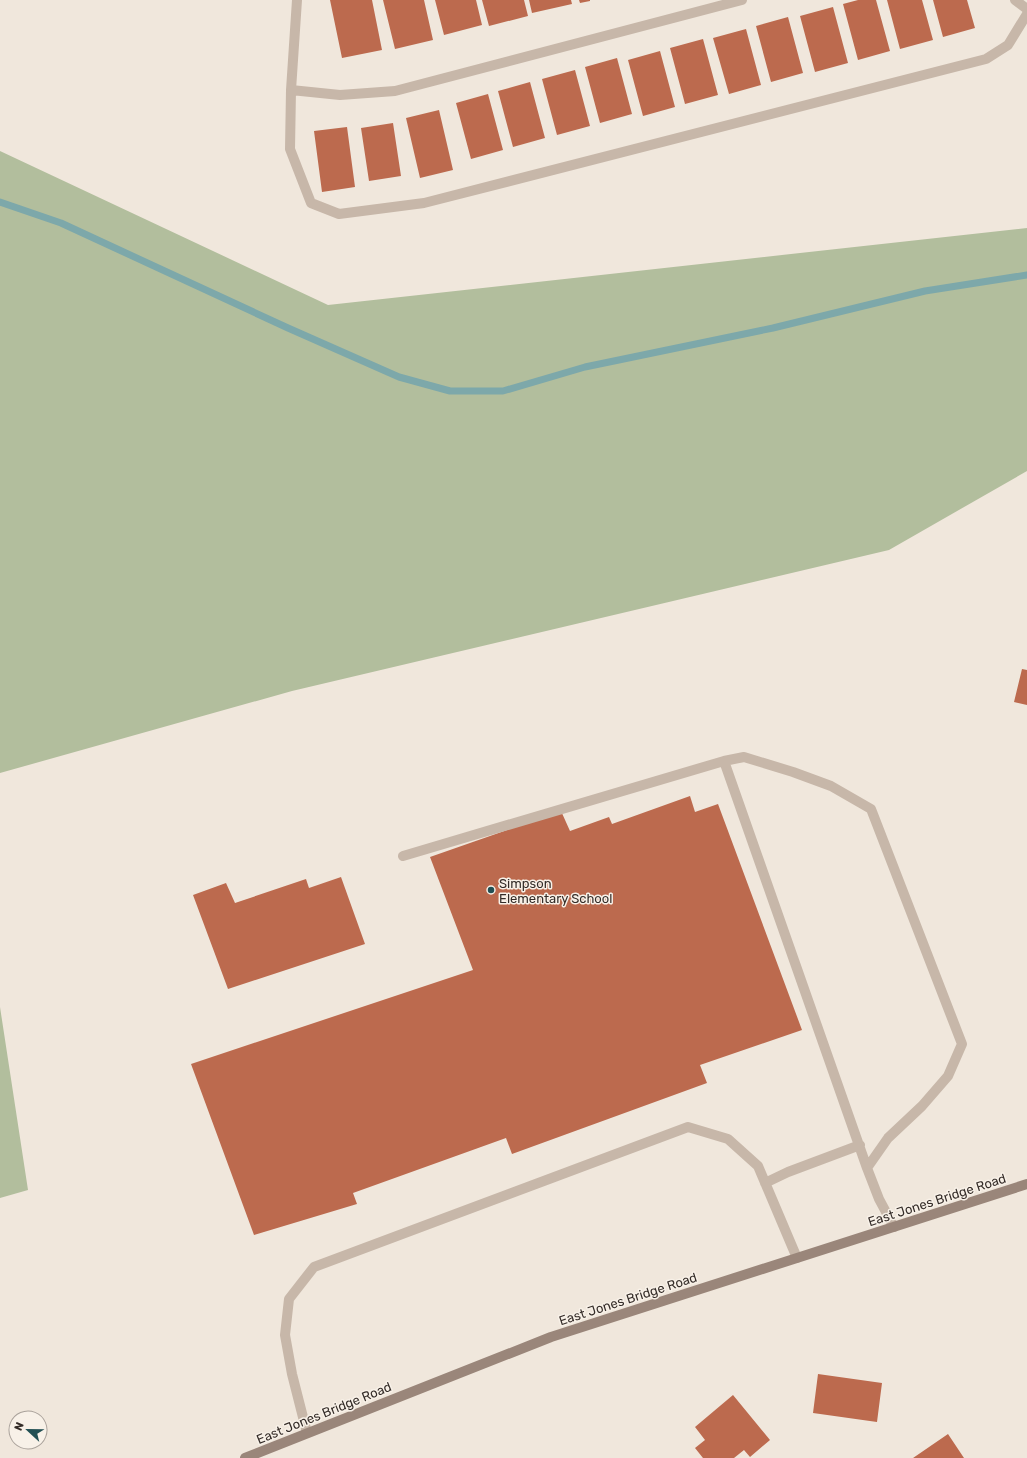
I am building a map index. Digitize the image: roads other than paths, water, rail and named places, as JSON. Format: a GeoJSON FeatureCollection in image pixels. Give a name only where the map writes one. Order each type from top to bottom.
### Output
{"type":"FeatureCollection","features":[{"type":"Feature","properties":{"kind":"street"},"geometry":{"type":"LineString","coordinates":[[297,0],[291,90],[290,149],[311,203],[339,214],[424,203],[986,59],[1008,45],[1027,14]]}},
{"type":"Feature","properties":{"kind":"street"},"geometry":{"type":"LineString","coordinates":[[291,90],[340,95],[395,91],[742,0]]}},
{"type":"Feature","properties":{"kind":"street"},"geometry":{"type":"LineString","coordinates":[[1015,0],[1027,9]]}},
{"type":"Feature","properties":{"kind":"street"},"geometry":{"type":"LineString","coordinates":[[403,856],[724,761],[744,757],[831,786],[871,809],[962,1044],[948,1076],[922,1106],[888,1138],[868,1168]]}},
{"type":"Feature","properties":{"kind":"street"},"geometry":{"type":"LineString","coordinates":[[724,761],[879,1199],[894,1227]]}},
{"type":"Feature","properties":{"kind":"street"},"geometry":{"type":"LineString","coordinates":[[307,1433],[292,1374],[285,1335],[289,1300],[314,1267],[688,1126],[728,1140],[758,1166],[797,1258]]}},
{"type":"Feature","properties":{"kind":"street"},"geometry":{"type":"LineString","coordinates":[[765,1183],[788,1172],[860,1145]]}},
{"type":"Feature","properties":{"kind":"street","name":"East Jones Bridge Road"},"geometry":{"type":"LineString","coordinates":[[245,1458],[551,1337],[1027,1184]]}},
{"type":"Feature","properties":{"kind":"waterway"},"geometry":{"type":"LineString","coordinates":[[0,202],[61,223],[288,328],[399,377],[450,391],[503,391],[585,367],[773,328],[925,291],[1027,275]]}},
{"type":"Feature","properties":{"kind":"place","name":"Simpson Elementary School"},"geometry":{"type":"Point","coordinates":[491,890]}}]}
